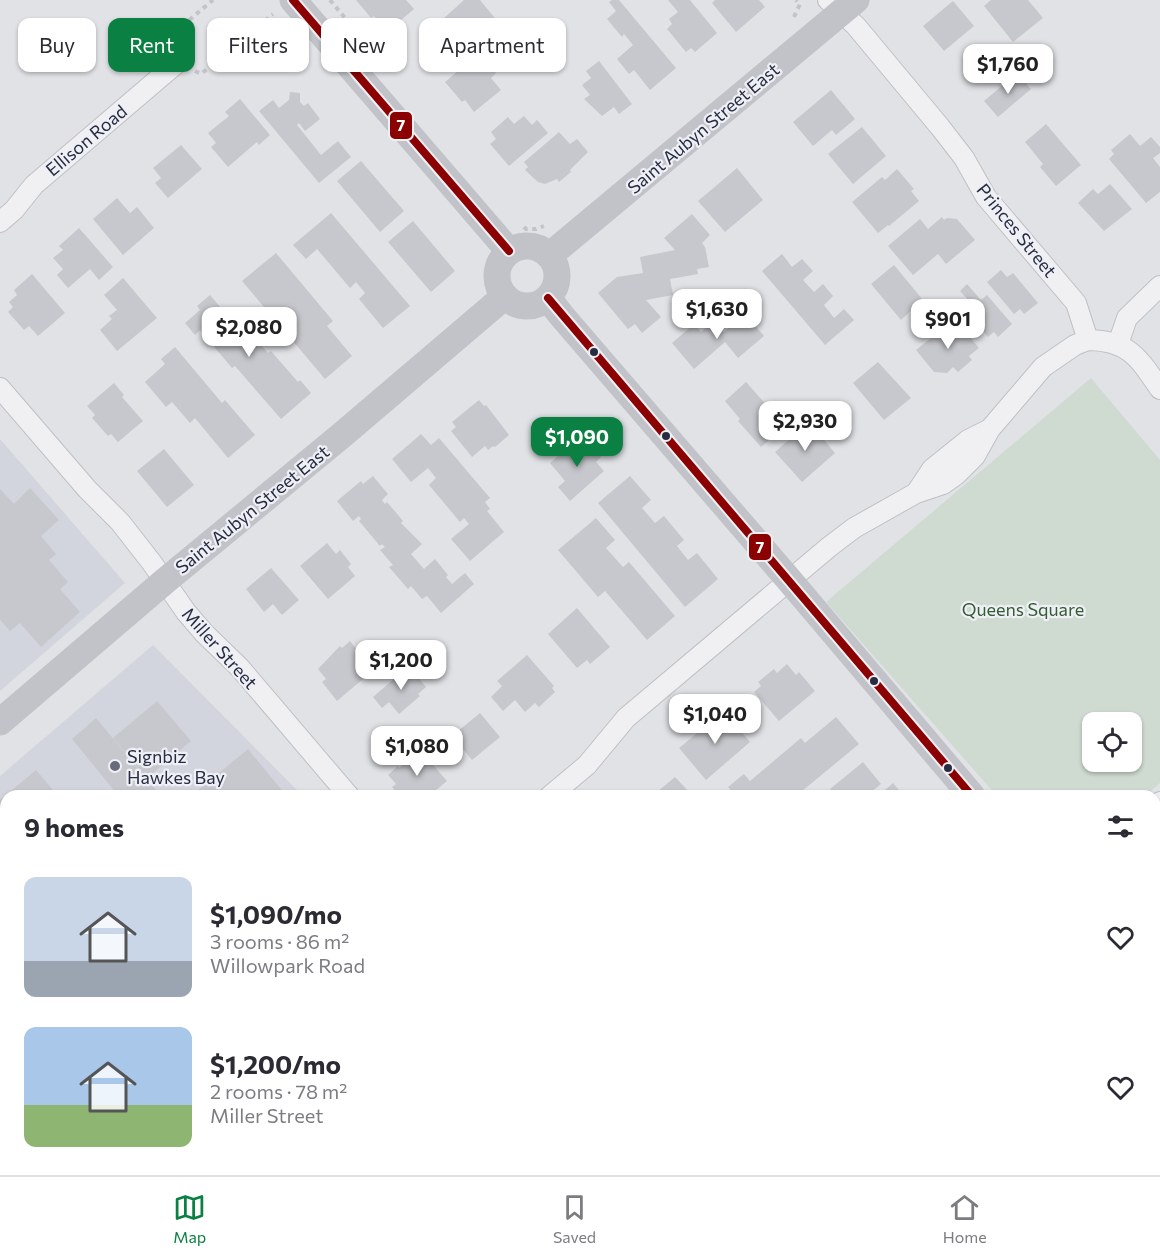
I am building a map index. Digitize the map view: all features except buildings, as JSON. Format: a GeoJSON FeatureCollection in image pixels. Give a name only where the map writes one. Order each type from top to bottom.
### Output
{"type":"FeatureCollection","features":[{"type":"Feature","properties":{"kind":"main road","name":"Saint Aubyn Street East"},"geometry":{"type":"LineString","coordinates":[[550,255],[842,4]]}},
{"type":"Feature","properties":{"kind":"main road"},"geometry":{"type":"LineString","coordinates":[[285,5],[509,251]]}},
{"type":"Feature","properties":{"kind":"main road"},"geometry":{"type":"LineString","coordinates":[[527,245],[537,247],[550,255],[556,268],[557,279],[555,289],[548,298],[540,303],[521,305],[505,296],[497,278],[502,259],[509,251],[527,245]]}},
{"type":"Feature","properties":{"kind":"main road","name":"Saint Aubyn Street East"},"geometry":{"type":"LineString","coordinates":[[0,722],[505,296]]}},
{"type":"Feature","properties":{"kind":"main road"},"geometry":{"type":"LineString","coordinates":[[548,298],[967,790]]}},
{"type":"Feature","properties":{"kind":"street","name":"Princes Street"},"geometry":{"type":"LineString","coordinates":[[842,4],[856,26],[964,158],[986,197],[1076,303],[1088,340]]}},
{"type":"Feature","properties":{"kind":"street","name":"Ellison Road"},"geometry":{"type":"LineString","coordinates":[[0,222],[14,210],[34,185],[166,72]]}},
{"type":"Feature","properties":{"kind":"street"},"geometry":{"type":"LineString","coordinates":[[1118,344],[1127,318],[1160,286]]}},
{"type":"Feature","properties":{"kind":"street"},"geometry":{"type":"LineString","coordinates":[[557,790],[587,765],[626,718],[854,528],[916,493],[943,484],[957,474],[975,456],[990,429],[1043,367],[1075,345],[1088,340],[1107,340],[1118,344],[1132,354],[1160,389]]}},
{"type":"Feature","properties":{"kind":"street","name":"Miller Street"},"geometry":{"type":"LineString","coordinates":[[0,388],[87,489],[120,522],[176,599],[204,633],[240,669],[344,790]]}},
{"type":"Feature","properties":{"kind":"path"},"geometry":{"type":"LineString","coordinates":[[192,18],[213,0]]}},
{"type":"Feature","properties":{"kind":"path"},"geometry":{"type":"LineString","coordinates":[[330,0],[345,18]]}},
{"type":"Feature","properties":{"kind":"path"},"geometry":{"type":"LineString","coordinates":[[787,23],[796,15],[800,4],[796,0]]}},
{"type":"Feature","properties":{"kind":"path"},"geometry":{"type":"LineString","coordinates":[[195,71],[201,74],[285,5]]}},
{"type":"Feature","properties":{"kind":"path"},"geometry":{"type":"LineString","coordinates":[[519,222],[525,229],[536,229],[549,223]]}},
{"type":"Feature","properties":{"kind":"shaded area"},"geometry":{"type":"Polygon","coordinates":[[[0,439],[125,583],[0,691],[0,439]]]}},
{"type":"Feature","properties":{"kind":"shaded area"},"geometry":{"type":"Polygon","coordinates":[[[153,645],[297,790],[0,790],[0,776],[153,645]]]}},
{"type":"Feature","properties":{"kind":"green space","name":"Queens Square"},"geometry":{"type":"Polygon","coordinates":[[[1091,378],[1160,460],[1160,783],[1152,790],[992,790],[826,602],[1091,378]]]}},
{"type":"Feature","properties":{"kind":"transit line","name":"7"},"geometry":{"type":"LineString","coordinates":[[293,0],[509,251]]}},
{"type":"Feature","properties":{"kind":"transit line","name":"7"},"geometry":{"type":"LineString","coordinates":[[548,298],[967,790]]}},
{"type":"Feature","properties":{"kind":"place","name":"Signbiz Hawkes Bay"},"geometry":{"type":"Point","coordinates":[115,766]}}]}
